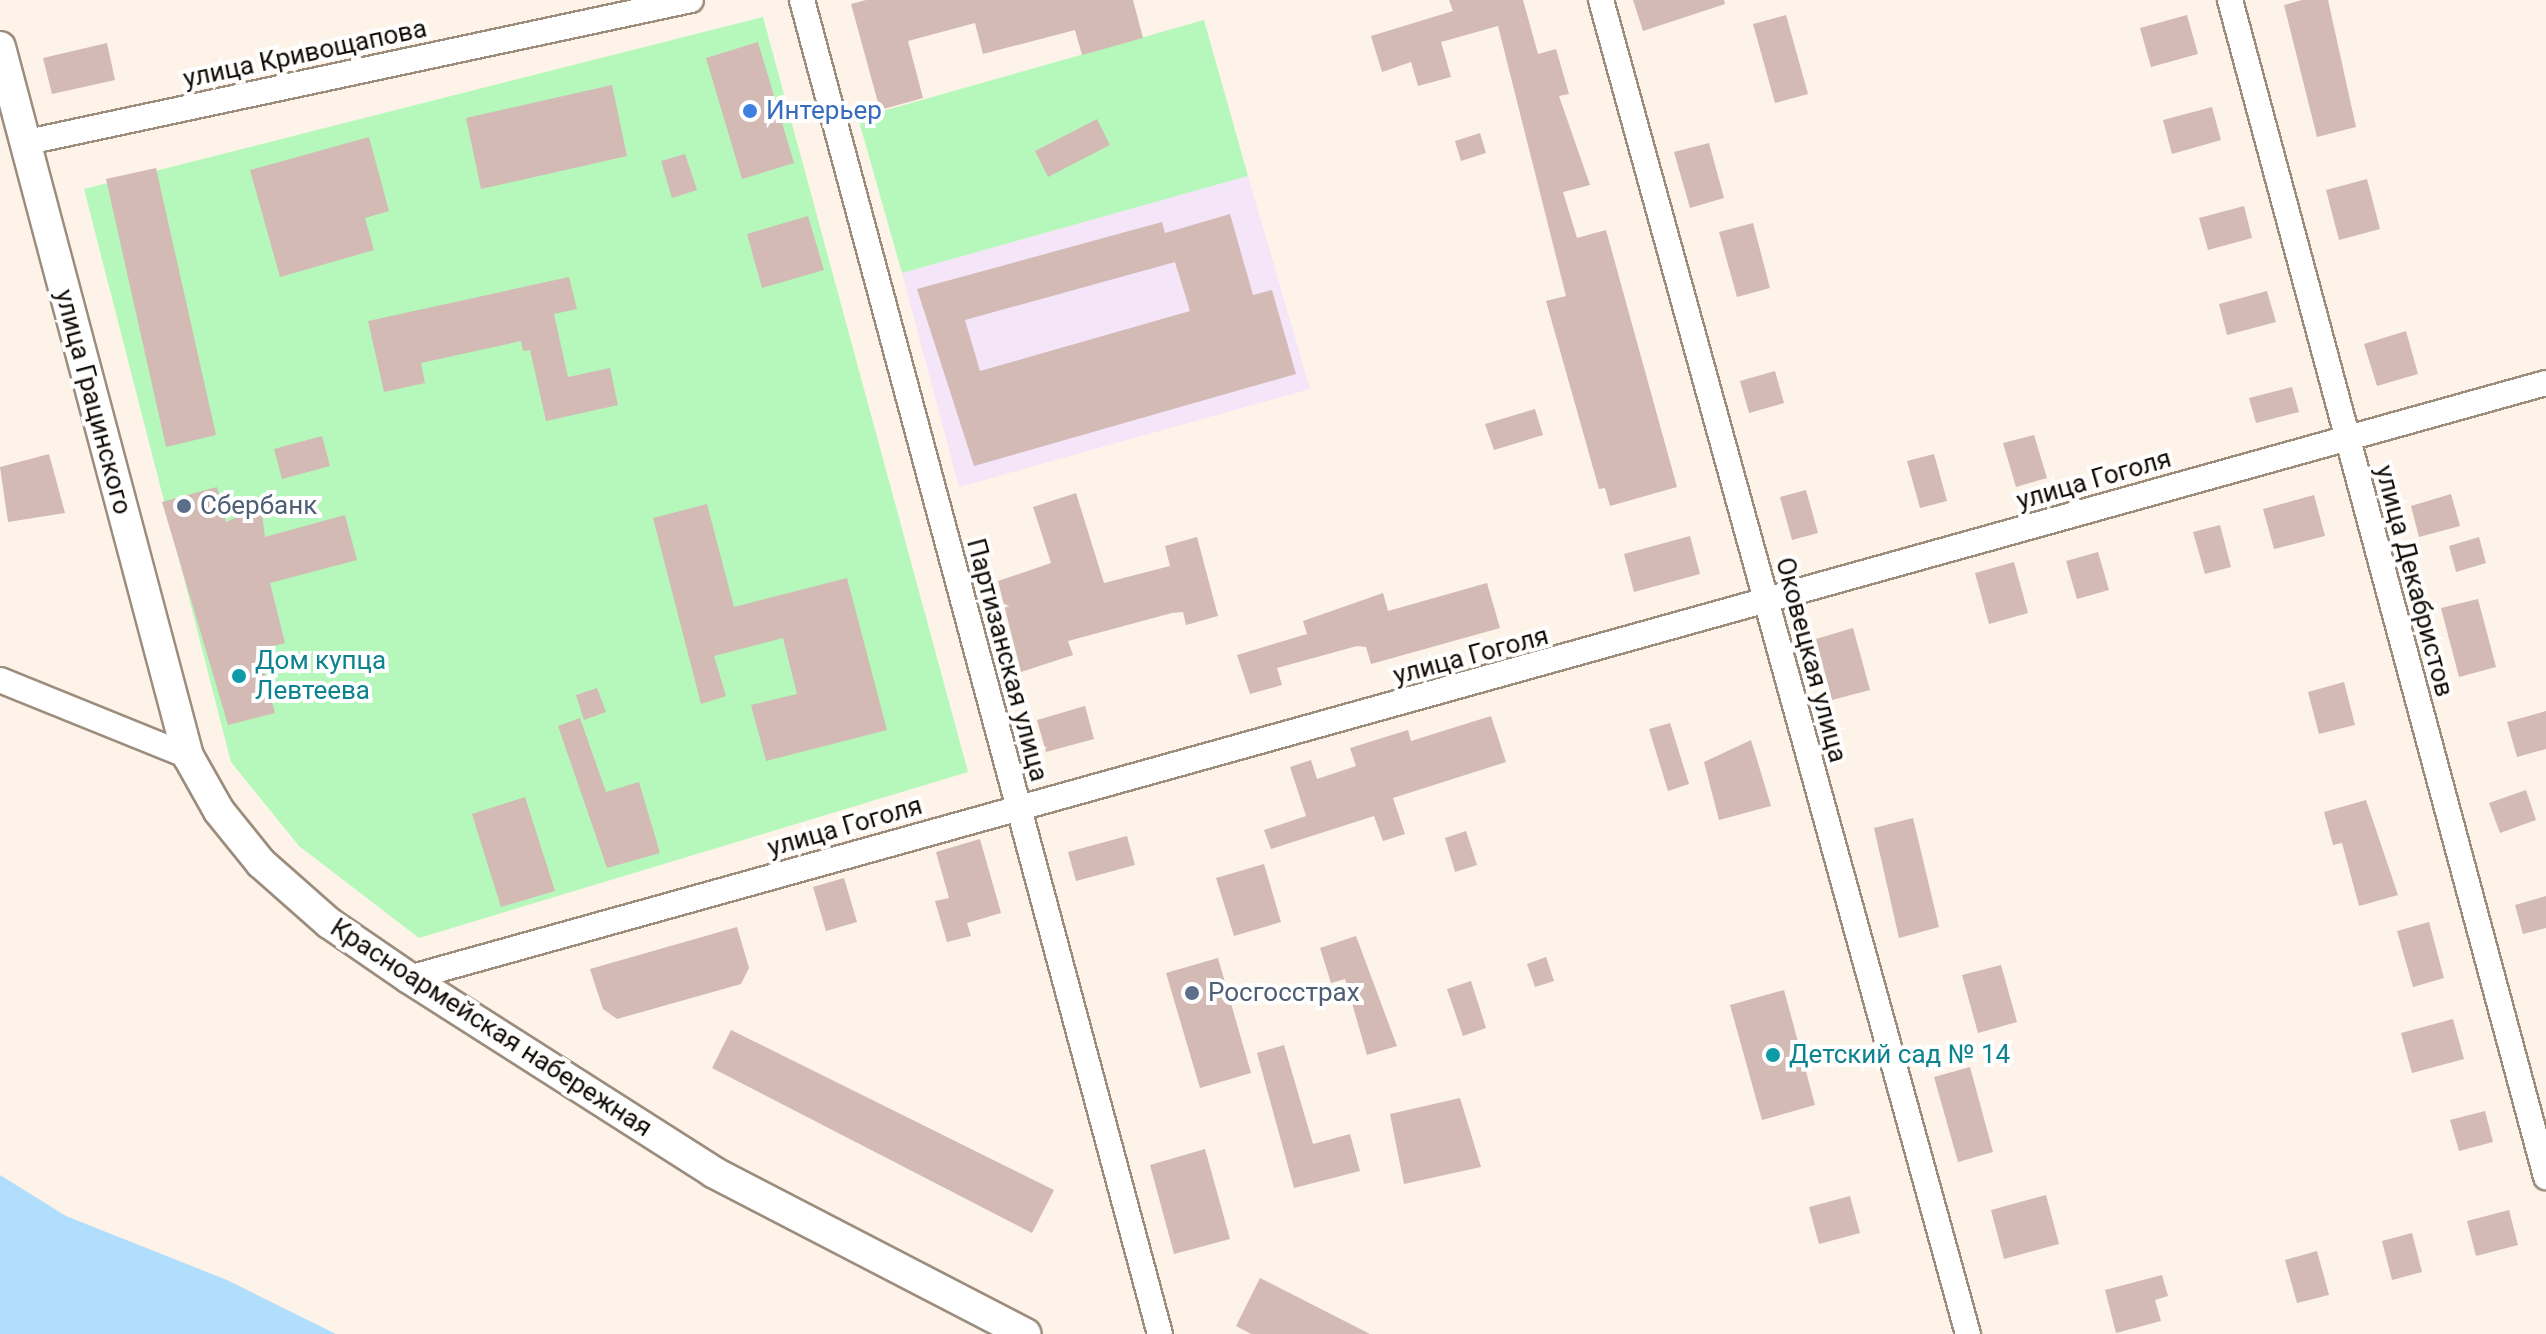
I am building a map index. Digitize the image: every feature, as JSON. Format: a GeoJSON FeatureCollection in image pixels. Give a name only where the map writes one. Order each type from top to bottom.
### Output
{"type":"FeatureCollection","features":[{"type":"Feature","properties":{"kind":"street","name":"улица Кривощапова"},"geometry":{"type":"LineString","coordinates":[[23,143],[691,0]]}},
{"type":"Feature","properties":{"kind":"street","name":"Партизанская улица"},"geometry":{"type":"LineString","coordinates":[[802,0],[1160,1334]]}},
{"type":"Feature","properties":{"kind":"street","name":"Оковецкая улица"},"geometry":{"type":"LineString","coordinates":[[1601,0],[1968,1334]]}},
{"type":"Feature","properties":{"kind":"street","name":"улица Декабристов"},"geometry":{"type":"LineString","coordinates":[[2230,0],[2546,1177]]}},
{"type":"Feature","properties":{"kind":"street","name":"улица Грацинского"},"geometry":{"type":"LineString","coordinates":[[0,47],[188,756]]}},
{"type":"Feature","properties":{"kind":"street","name":"улица Гоголя"},"geometry":{"type":"LineString","coordinates":[[409,978],[1018,807],[1767,605],[2345,436],[2546,383]]}},
{"type":"Feature","properties":{"kind":"street"},"geometry":{"type":"LineString","coordinates":[[0,680],[188,756]]}},
{"type":"Feature","properties":{"kind":"street","name":"Красноармейская набережная"},"geometry":{"type":"LineString","coordinates":[[188,756],[219,811],[261,863],[329,923],[409,978],[713,1172],[1025,1334]]}},
{"type":"Feature","properties":{"kind":"shaded area"},"geometry":{"type":"Polygon","coordinates":[[[1248,176],[1310,389],[959,487],[902,273],[1248,176]]]}},
{"type":"Feature","properties":{"kind":"green space"},"geometry":{"type":"Polygon","coordinates":[[[763,17],[968,772],[419,938],[299,846],[231,762],[84,189],[763,17]]]}},
{"type":"Feature","properties":{"kind":"green space"},"geometry":{"type":"Polygon","coordinates":[[[1204,20],[1248,176],[902,273],[858,118],[1204,20]]]}},
{"type":"Feature","properties":{"kind":"water"},"geometry":{"type":"Polygon","coordinates":[[[0,1175],[66,1216],[227,1280],[336,1334],[0,1334],[0,1175]]]}},
{"type":"Feature","properties":{"kind":"building"},"geometry":{"type":"Polygon","coordinates":[[[866,0],[1133,0],[1143,38],[1082,55],[1075,30],[983,54],[975,23],[908,41],[923,98],[880,110],[851,4],[866,0]]]}},
{"type":"Feature","properties":{"kind":"building"},"geometry":{"type":"Polygon","coordinates":[[[1449,0],[1523,0],[1538,54],[1556,49],[1569,94],[1559,96],[1590,185],[1563,192],[1577,238],[1606,230],[1677,487],[1610,506],[1605,488],[1599,489],[1546,301],[1566,296],[1498,26],[1441,42],[1451,77],[1418,86],[1411,62],[1382,72],[1371,36],[1453,11],[1449,0]]]}},
{"type":"Feature","properties":{"kind":"building"},"geometry":{"type":"Polygon","coordinates":[[[1633,0],[1724,0],[1725,4],[1643,31],[1633,0]]]}},
{"type":"Feature","properties":{"kind":"building"},"geometry":{"type":"Polygon","coordinates":[[[2302,0],[2328,0],[2356,127],[2317,137],[2284,5],[2302,0]]]}},
{"type":"Feature","properties":{"kind":"building"},"geometry":{"type":"Polygon","coordinates":[[[1786,15],[1808,94],[1775,103],[1753,24],[1786,15]]]}},
{"type":"Feature","properties":{"kind":"building"},"geometry":{"type":"Polygon","coordinates":[[[2187,15],[2198,54],[2151,67],[2140,28],[2187,15]]]}},
{"type":"Feature","properties":{"kind":"building","name":"Интерьер"},"geometry":{"type":"Polygon","coordinates":[[[758,42],[794,163],[742,179],[706,58],[758,42]]]}},
{"type":"Feature","properties":{"kind":"building"},"geometry":{"type":"Polygon","coordinates":[[[107,43],[115,80],[52,94],[43,58],[107,43]]]}},
{"type":"Feature","properties":{"kind":"building"},"geometry":{"type":"Polygon","coordinates":[[[612,85],[627,156],[481,189],[466,118],[612,85]]]}},
{"type":"Feature","properties":{"kind":"building"},"geometry":{"type":"Polygon","coordinates":[[[2212,107],[2221,140],[2172,154],[2163,120],[2212,107]]]}},
{"type":"Feature","properties":{"kind":"building"},"geometry":{"type":"Polygon","coordinates":[[[1097,119],[1110,145],[1048,177],[1035,151],[1097,119]]]}},
{"type":"Feature","properties":{"kind":"building"},"geometry":{"type":"Polygon","coordinates":[[[1480,133],[1486,153],[1461,161],[1455,141],[1480,133]]]}},
{"type":"Feature","properties":{"kind":"building"},"geometry":{"type":"Polygon","coordinates":[[[369,137],[389,211],[365,218],[374,250],[280,277],[250,170],[369,137]]]}},
{"type":"Feature","properties":{"kind":"building"},"geometry":{"type":"Polygon","coordinates":[[[1709,143],[1724,198],[1690,208],[1674,152],[1709,143]]]}},
{"type":"Feature","properties":{"kind":"building"},"geometry":{"type":"Polygon","coordinates":[[[685,154],[697,190],[672,198],[661,161],[685,154]]]}},
{"type":"Feature","properties":{"kind":"building"},"geometry":{"type":"Polygon","coordinates":[[[156,168],[216,435],[166,447],[106,179],[156,168]]]}},
{"type":"Feature","properties":{"kind":"building"},"geometry":{"type":"Polygon","coordinates":[[[2367,179],[2380,229],[2339,240],[2326,190],[2367,179]]]}},
{"type":"Feature","properties":{"kind":"building"},"geometry":{"type":"Polygon","coordinates":[[[2244,206],[2252,238],[2208,250],[2199,218],[2244,206]]]}},
{"type":"Feature","properties":{"kind":"building"},"geometry":{"type":"Polygon","coordinates":[[[1230,214],[1253,295],[1272,290],[1296,374],[974,466],[917,289],[1162,222],[1165,233],[1230,214]],[[1175,262],[965,320],[980,371],[1190,311],[1175,262]]]}},
{"type":"Feature","properties":{"kind":"building"},"geometry":{"type":"Polygon","coordinates":[[[808,216],[824,270],[762,288],[747,234],[808,216]]]}},
{"type":"Feature","properties":{"kind":"building"},"geometry":{"type":"Polygon","coordinates":[[[1753,223],[1770,288],[1737,297],[1719,232],[1753,223]]]}},
{"type":"Feature","properties":{"kind":"building"},"geometry":{"type":"Polygon","coordinates":[[[569,277],[577,309],[554,314],[568,377],[610,368],[618,405],[546,421],[530,350],[523,351],[521,341],[421,363],[425,383],[384,392],[368,321],[569,277]]]}},
{"type":"Feature","properties":{"kind":"building"},"geometry":{"type":"Polygon","coordinates":[[[2267,291],[2276,322],[2227,335],[2219,304],[2267,291]]]}},
{"type":"Feature","properties":{"kind":"building"},"geometry":{"type":"Polygon","coordinates":[[[2406,331],[2418,374],[2377,386],[2364,344],[2406,331]]]}},
{"type":"Feature","properties":{"kind":"building"},"geometry":{"type":"Polygon","coordinates":[[[1775,371],[1784,403],[1749,413],[1740,381],[1775,371]]]}},
{"type":"Feature","properties":{"kind":"building"},"geometry":{"type":"Polygon","coordinates":[[[2292,387],[2299,412],[2256,423],[2249,398],[2292,387]]]}},
{"type":"Feature","properties":{"kind":"building"},"geometry":{"type":"Polygon","coordinates":[[[1535,409],[1543,435],[1494,450],[1485,424],[1535,409]]]}},
{"type":"Feature","properties":{"kind":"building"},"geometry":{"type":"Polygon","coordinates":[[[2034,435],[2047,478],[2016,487],[2003,443],[2034,435]]]}},
{"type":"Feature","properties":{"kind":"building"},"geometry":{"type":"Polygon","coordinates":[[[322,436],[330,466],[282,479],[274,449],[322,436]]]}},
{"type":"Feature","properties":{"kind":"building"},"geometry":{"type":"Polygon","coordinates":[[[49,454],[65,513],[8,522],[0,467],[49,454]]]}},
{"type":"Feature","properties":{"kind":"building"},"geometry":{"type":"Polygon","coordinates":[[[1934,454],[1947,501],[1920,508],[1907,461],[1934,454]]]}},
{"type":"Feature","properties":{"kind":"building"},"geometry":{"type":"Polygon","coordinates":[[[217,487],[226,522],[261,506],[265,537],[345,515],[357,560],[270,583],[285,643],[258,650],[275,713],[228,725],[162,502],[217,487]]]}},
{"type":"Feature","properties":{"kind":"building"},"geometry":{"type":"Polygon","coordinates":[[[1806,490],[1818,533],[1792,540],[1780,497],[1806,490]]]}},
{"type":"Feature","properties":{"kind":"building"},"geometry":{"type":"Polygon","coordinates":[[[1076,493],[1104,583],[1170,566],[1165,546],[1197,537],[1218,616],[1186,625],[1183,612],[1172,613],[1068,641],[1073,655],[1021,672],[998,581],[1051,563],[1033,507],[1076,493]]]}},
{"type":"Feature","properties":{"kind":"building"},"geometry":{"type":"Polygon","coordinates":[[[2451,494],[2460,526],[2419,537],[2411,506],[2451,494]]]}},
{"type":"Feature","properties":{"kind":"building"},"geometry":{"type":"Polygon","coordinates":[[[2314,495],[2325,536],[2274,549],[2263,509],[2314,495]]]}},
{"type":"Feature","properties":{"kind":"building"},"geometry":{"type":"Polygon","coordinates":[[[707,504],[734,607],[847,578],[887,730],[766,761],[751,705],[797,694],[783,638],[714,656],[726,696],[701,704],[653,518],[707,504]]]}},
{"type":"Feature","properties":{"kind":"building"},"geometry":{"type":"Polygon","coordinates":[[[2220,525],[2231,567],[2205,574],[2193,532],[2220,525]]]}},
{"type":"Feature","properties":{"kind":"building"},"geometry":{"type":"Polygon","coordinates":[[[1690,536],[1700,574],[1634,592],[1624,554],[1690,536]]]}},
{"type":"Feature","properties":{"kind":"building"},"geometry":{"type":"Polygon","coordinates":[[[2479,537],[2486,563],[2456,572],[2449,546],[2479,537]]]}},
{"type":"Feature","properties":{"kind":"building"},"geometry":{"type":"Polygon","coordinates":[[[2098,552],[2109,590],[2077,599],[2066,561],[2098,552]]]}},
{"type":"Feature","properties":{"kind":"building"},"geometry":{"type":"Polygon","coordinates":[[[2014,562],[2028,613],[1989,624],[1975,573],[2014,562]]]}},
{"type":"Feature","properties":{"kind":"building"},"geometry":{"type":"Polygon","coordinates":[[[1487,583],[1500,628],[1371,664],[1366,647],[1357,646],[1277,668],[1282,685],[1250,694],[1237,655],[1307,634],[1303,621],[1383,593],[1388,611],[1487,583]]]}},
{"type":"Feature","properties":{"kind":"building"},"geometry":{"type":"Polygon","coordinates":[[[2478,599],[2496,667],[2459,677],[2441,608],[2478,599]]]}},
{"type":"Feature","properties":{"kind":"building"},"geometry":{"type":"Polygon","coordinates":[[[1853,628],[1870,690],[1832,700],[1816,639],[1853,628]]]}},
{"type":"Feature","properties":{"kind":"building"},"geometry":{"type":"Polygon","coordinates":[[[2344,682],[2355,725],[2319,734],[2308,692],[2344,682]]]}},
{"type":"Feature","properties":{"kind":"building"},"geometry":{"type":"Polygon","coordinates":[[[597,688],[606,712],[584,720],[576,695],[597,688]]]}},
{"type":"Feature","properties":{"kind":"building"},"geometry":{"type":"Polygon","coordinates":[[[1085,706],[1094,739],[1046,752],[1037,720],[1085,706]]]}},
{"type":"Feature","properties":{"kind":"building"},"geometry":{"type":"Polygon","coordinates":[[[2546,711],[2546,749],[2517,757],[2507,722],[2546,711]]]}},
{"type":"Feature","properties":{"kind":"building"},"geometry":{"type":"Polygon","coordinates":[[[1491,716],[1506,762],[1393,798],[1405,834],[1383,841],[1374,816],[1271,849],[1264,830],[1306,816],[1290,767],[1311,760],[1317,779],[1356,766],[1350,748],[1408,730],[1411,741],[1491,716]]]}},
{"type":"Feature","properties":{"kind":"building"},"geometry":{"type":"Polygon","coordinates":[[[580,718],[606,792],[639,782],[660,853],[607,868],[558,726],[580,718]]]}},
{"type":"Feature","properties":{"kind":"building"},"geometry":{"type":"Polygon","coordinates":[[[1670,723],[1689,784],[1668,791],[1649,729],[1670,723]]]}},
{"type":"Feature","properties":{"kind":"building"},"geometry":{"type":"Polygon","coordinates":[[[1751,740],[1771,806],[1719,820],[1704,762],[1751,740]]]}},
{"type":"Feature","properties":{"kind":"building"},"geometry":{"type":"Polygon","coordinates":[[[2526,790],[2536,820],[2500,833],[2489,803],[2526,790]]]}},
{"type":"Feature","properties":{"kind":"building"},"geometry":{"type":"Polygon","coordinates":[[[525,797],[555,891],[501,907],[472,814],[525,797]]]}},
{"type":"Feature","properties":{"kind":"building"},"geometry":{"type":"Polygon","coordinates":[[[2366,800],[2398,895],[2359,906],[2342,843],[2333,845],[2324,812],[2366,800]]]}},
{"type":"Feature","properties":{"kind":"building"},"geometry":{"type":"Polygon","coordinates":[[[1913,818],[1939,927],[1899,938],[1874,828],[1913,818]]]}},
{"type":"Feature","properties":{"kind":"building"},"geometry":{"type":"Polygon","coordinates":[[[1466,831],[1477,865],[1455,872],[1445,838],[1466,831]]]}},
{"type":"Feature","properties":{"kind":"building"},"geometry":{"type":"Polygon","coordinates":[[[1127,836],[1135,865],[1076,881],[1068,852],[1127,836]]]}},
{"type":"Feature","properties":{"kind":"building"},"geometry":{"type":"Polygon","coordinates":[[[980,839],[1001,913],[967,923],[971,936],[947,942],[935,901],[949,898],[936,852],[980,839]]]}},
{"type":"Feature","properties":{"kind":"building"},"geometry":{"type":"Polygon","coordinates":[[[1264,864],[1281,922],[1234,936],[1216,878],[1264,864]]]}},
{"type":"Feature","properties":{"kind":"building"},"geometry":{"type":"Polygon","coordinates":[[[844,878],[857,922],[826,931],[813,887],[844,878]]]}},
{"type":"Feature","properties":{"kind":"building"},"geometry":{"type":"Polygon","coordinates":[[[2546,896],[2546,928],[2523,934],[2515,905],[2546,896]]]}},
{"type":"Feature","properties":{"kind":"building"},"geometry":{"type":"Polygon","coordinates":[[[2429,922],[2444,978],[2413,987],[2397,931],[2429,922]]]}},
{"type":"Feature","properties":{"kind":"building"},"geometry":{"type":"Polygon","coordinates":[[[737,927],[749,968],[741,984],[617,1019],[603,1009],[590,969],[737,927]]]}},
{"type":"Feature","properties":{"kind":"building"},"geometry":{"type":"Polygon","coordinates":[[[1356,936],[1397,1046],[1367,1055],[1345,979],[1331,983],[1320,948],[1356,936]]]}},
{"type":"Feature","properties":{"kind":"building"},"geometry":{"type":"Polygon","coordinates":[[[1546,957],[1554,981],[1535,987],[1527,964],[1546,957]]]}},
{"type":"Feature","properties":{"kind":"building"},"geometry":{"type":"Polygon","coordinates":[[[1218,958],[1251,1073],[1200,1088],[1166,973],[1218,958]]]}},
{"type":"Feature","properties":{"kind":"building"},"geometry":{"type":"Polygon","coordinates":[[[2001,965],[2017,1022],[1978,1033],[1962,975],[2001,965]]]}},
{"type":"Feature","properties":{"kind":"building"},"geometry":{"type":"Polygon","coordinates":[[[1471,981],[1486,1028],[1463,1036],[1447,989],[1471,981]]]}},
{"type":"Feature","properties":{"kind":"building","name":"Детский сад № 14"},"geometry":{"type":"Polygon","coordinates":[[[1784,990],[1815,1105],[1762,1120],[1730,1005],[1784,990]]]}},
{"type":"Feature","properties":{"kind":"building"},"geometry":{"type":"Polygon","coordinates":[[[2453,1019],[2464,1059],[2412,1073],[2401,1033],[2453,1019]]]}},
{"type":"Feature","properties":{"kind":"building"},"geometry":{"type":"Polygon","coordinates":[[[731,1030],[1054,1190],[1032,1233],[712,1068],[731,1030]]]}},
{"type":"Feature","properties":{"kind":"building"},"geometry":{"type":"Polygon","coordinates":[[[1284,1045],[1313,1144],[1350,1134],[1360,1171],[1294,1188],[1257,1053],[1284,1045]]]}},
{"type":"Feature","properties":{"kind":"building"},"geometry":{"type":"Polygon","coordinates":[[[1970,1067],[1993,1152],[1958,1162],[1934,1077],[1970,1067]]]}},
{"type":"Feature","properties":{"kind":"building"},"geometry":{"type":"Polygon","coordinates":[[[1460,1098],[1481,1167],[1404,1184],[1390,1114],[1460,1098]]]}},
{"type":"Feature","properties":{"kind":"building"},"geometry":{"type":"Polygon","coordinates":[[[2485,1111],[2493,1142],[2459,1151],[2450,1120],[2485,1111]]]}},
{"type":"Feature","properties":{"kind":"building"},"geometry":{"type":"Polygon","coordinates":[[[1205,1149],[1230,1239],[1174,1254],[1150,1165],[1205,1149]]]}},
{"type":"Feature","properties":{"kind":"building"},"geometry":{"type":"Polygon","coordinates":[[[2046,1195],[2059,1244],[2004,1259],[1991,1210],[2046,1195]]]}},
{"type":"Feature","properties":{"kind":"building"},"geometry":{"type":"Polygon","coordinates":[[[1850,1196],[1860,1233],[1819,1244],[1809,1207],[1850,1196]]]}},
{"type":"Feature","properties":{"kind":"building"},"geometry":{"type":"Polygon","coordinates":[[[2509,1210],[2518,1245],[2476,1256],[2467,1221],[2509,1210]]]}},
{"type":"Feature","properties":{"kind":"building"},"geometry":{"type":"Polygon","coordinates":[[[2412,1233],[2422,1272],[2392,1280],[2382,1241],[2412,1233]]]}},
{"type":"Feature","properties":{"kind":"building"},"geometry":{"type":"Polygon","coordinates":[[[2317,1251],[2329,1295],[2297,1303],[2285,1260],[2317,1251]]]}},
{"type":"Feature","properties":{"kind":"building"},"geometry":{"type":"Polygon","coordinates":[[[2162,1275],[2168,1296],[2155,1300],[2161,1321],[2116,1333],[2105,1290],[2162,1275]]]}},
{"type":"Feature","properties":{"kind":"building"},"geometry":{"type":"Polygon","coordinates":[[[1260,1278],[1370,1334],[1251,1334],[1236,1326],[1260,1278]]]}},
{"type":"Feature","properties":{"kind":"place","name":"Интерьер"},"geometry":{"type":"Point","coordinates":[750,111]}},
{"type":"Feature","properties":{"kind":"place","name":"Сбербанк"},"geometry":{"type":"Point","coordinates":[184,506]}},
{"type":"Feature","properties":{"kind":"place","name":"Дом купца Левтеева"},"geometry":{"type":"Point","coordinates":[239,676]}},
{"type":"Feature","properties":{"kind":"place","name":"Росгосстрах"},"geometry":{"type":"Point","coordinates":[1192,993]}},
{"type":"Feature","properties":{"kind":"place","name":"Детский сад № 14"},"geometry":{"type":"Point","coordinates":[1773,1055]}}]}
